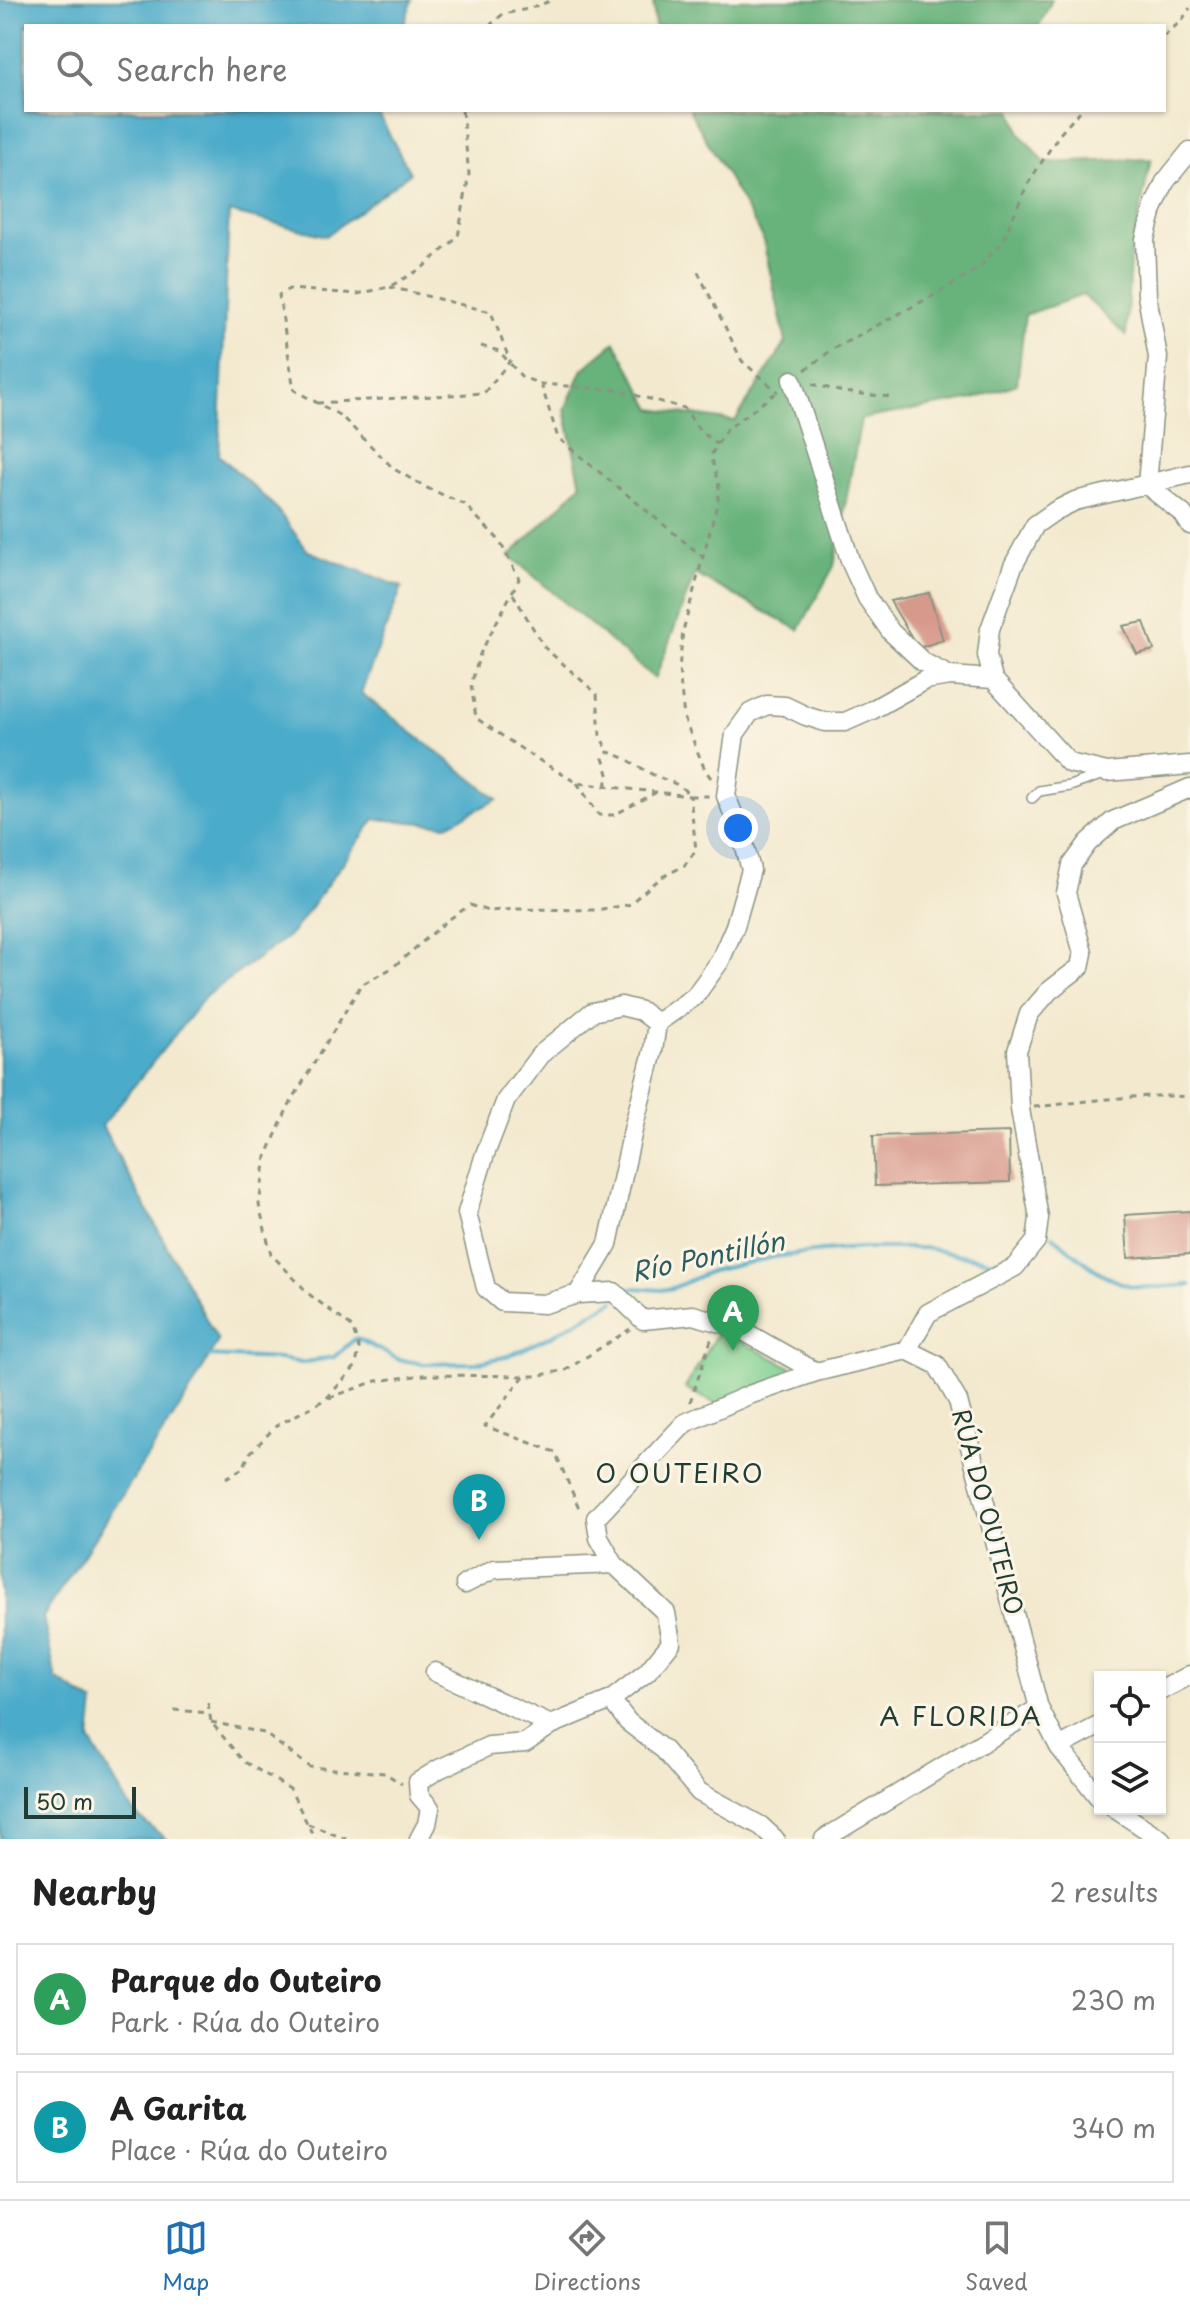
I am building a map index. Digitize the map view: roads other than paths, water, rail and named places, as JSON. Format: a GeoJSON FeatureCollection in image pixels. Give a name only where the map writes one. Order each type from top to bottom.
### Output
{"type":"FeatureCollection","features":[{"type":"Feature","properties":{"kind":"street"},"geometry":{"type":"LineString","coordinates":[[1147,485],[1158,357],[1147,296],[1145,239],[1165,182],[1190,151]]}},
{"type":"Feature","properties":{"kind":"street"},"geometry":{"type":"LineString","coordinates":[[785,386],[867,598],[891,632],[923,662],[950,676]]}},
{"type":"Feature","properties":{"kind":"street"},"geometry":{"type":"LineString","coordinates":[[1190,474],[1075,501],[1035,525],[1013,566],[990,629],[987,655],[993,679],[1069,763],[1107,772],[1190,765]]}},
{"type":"Feature","properties":{"kind":"street"},"geometry":{"type":"LineString","coordinates":[[1147,485],[1183,514],[1190,525]]}},
{"type":"Feature","properties":{"kind":"street"},"geometry":{"type":"LineString","coordinates":[[578,1294],[608,1244],[657,1023],[695,996],[720,961],[735,926],[751,870],[726,796],[735,734],[750,713],[767,705],[785,706],[825,722],[845,722],[925,680],[950,676],[993,679]]}},
{"type":"Feature","properties":{"kind":"street"},"geometry":{"type":"LineString","coordinates":[[419,1839],[427,1824],[430,1808],[419,1795],[418,1782],[489,1746],[525,1743],[551,1725],[611,1700],[647,1672],[671,1643],[666,1613],[614,1564],[599,1538],[596,1518],[685,1423],[749,1395],[816,1372],[907,1350],[928,1313],[1015,1267],[1036,1241],[1039,1218],[1020,1109],[1017,1051],[1029,1014],[1049,991],[1080,967],[1083,953],[1066,893],[1072,865],[1088,843],[1113,821],[1190,788]]}},
{"type":"Feature","properties":{"kind":"street"},"geometry":{"type":"LineString","coordinates":[[657,1023],[641,1011],[621,1006],[592,1012],[540,1055],[506,1100],[467,1213],[486,1288],[502,1302],[544,1304],[578,1294],[619,1298],[643,1320],[693,1315],[738,1328],[816,1372]]}},
{"type":"Feature","properties":{"kind":"street","name":"RÚA DO OUTEIRO"},"geometry":{"type":"LineString","coordinates":[[907,1350],[937,1365],[958,1401],[1039,1708],[1059,1747],[1094,1791]]}},
{"type":"Feature","properties":{"kind":"street"},"geometry":{"type":"LineString","coordinates":[[465,1584],[494,1569],[614,1564]]}},
{"type":"Feature","properties":{"kind":"street"},"geometry":{"type":"LineString","coordinates":[[435,1672],[551,1725]]}},
{"type":"Feature","properties":{"kind":"street"},"geometry":{"type":"LineString","coordinates":[[1166,1688],[1190,1675]]}},
{"type":"Feature","properties":{"kind":"street"},"geometry":{"type":"LineString","coordinates":[[611,1700],[628,1722],[664,1750],[699,1792],[761,1826],[775,1839]]}},
{"type":"Feature","properties":{"kind":"street"},"geometry":{"type":"LineString","coordinates":[[824,1839],[1039,1708]]}},
{"type":"Feature","properties":{"kind":"street"},"geometry":{"type":"LineString","coordinates":[[1059,1747],[1094,1728]]}},
{"type":"Feature","properties":{"kind":"street"},"geometry":{"type":"LineString","coordinates":[[1124,1815],[1161,1839]]}},
{"type":"Feature","properties":{"kind":"lane"},"geometry":{"type":"LineString","coordinates":[[1032,798],[1039,791],[1070,786],[1107,772]]}},
{"type":"Feature","properties":{"kind":"water"},"geometry":{"type":"Polygon","coordinates":[[[0,0],[412,0],[405,24],[24,24],[24,112],[378,112],[410,173],[326,236],[229,212],[219,455],[275,507],[308,551],[402,587],[361,693],[498,799],[447,825],[375,819],[291,934],[206,996],[102,1126],[218,1341],[191,1390],[43,1617],[56,1679],[94,1703],[90,1740],[133,1812],[166,1839],[0,1839],[0,0]]]}},
{"type":"Feature","properties":{"kind":"waterway","name":"Río Pontillón"},"geometry":{"type":"LineString","coordinates":[[1053,1236],[1093,1268],[1115,1281],[1139,1287],[1190,1285]]}},
{"type":"Feature","properties":{"kind":"waterway","name":"Río Pontillón"},"geometry":{"type":"LineString","coordinates":[[624,1292],[635,1288],[673,1288],[711,1271],[774,1257],[822,1251],[925,1248],[991,1261],[1015,1257]]}},
{"type":"Feature","properties":{"kind":"waterway","name":"Río Pontillón"},"geometry":{"type":"LineString","coordinates":[[207,1356],[280,1359],[301,1363],[334,1357],[356,1338],[398,1359],[423,1364],[476,1363],[509,1356],[614,1301]]}},
{"type":"Feature","properties":{"kind":"place","name":"Parque do Outeiro"},"geometry":{"type":"Point","coordinates":[733,1351]}},
{"type":"Feature","properties":{"kind":"place","name":"A Garita"},"geometry":{"type":"Point","coordinates":[479,1540]}},
{"type":"Feature","properties":{"kind":"district","name":"O OUTEIRO"},"geometry":{"type":"Point","coordinates":[680,1474]}},
{"type":"Feature","properties":{"kind":"district","name":"A FLORIDA"},"geometry":{"type":"Point","coordinates":[961,1717]}}]}
